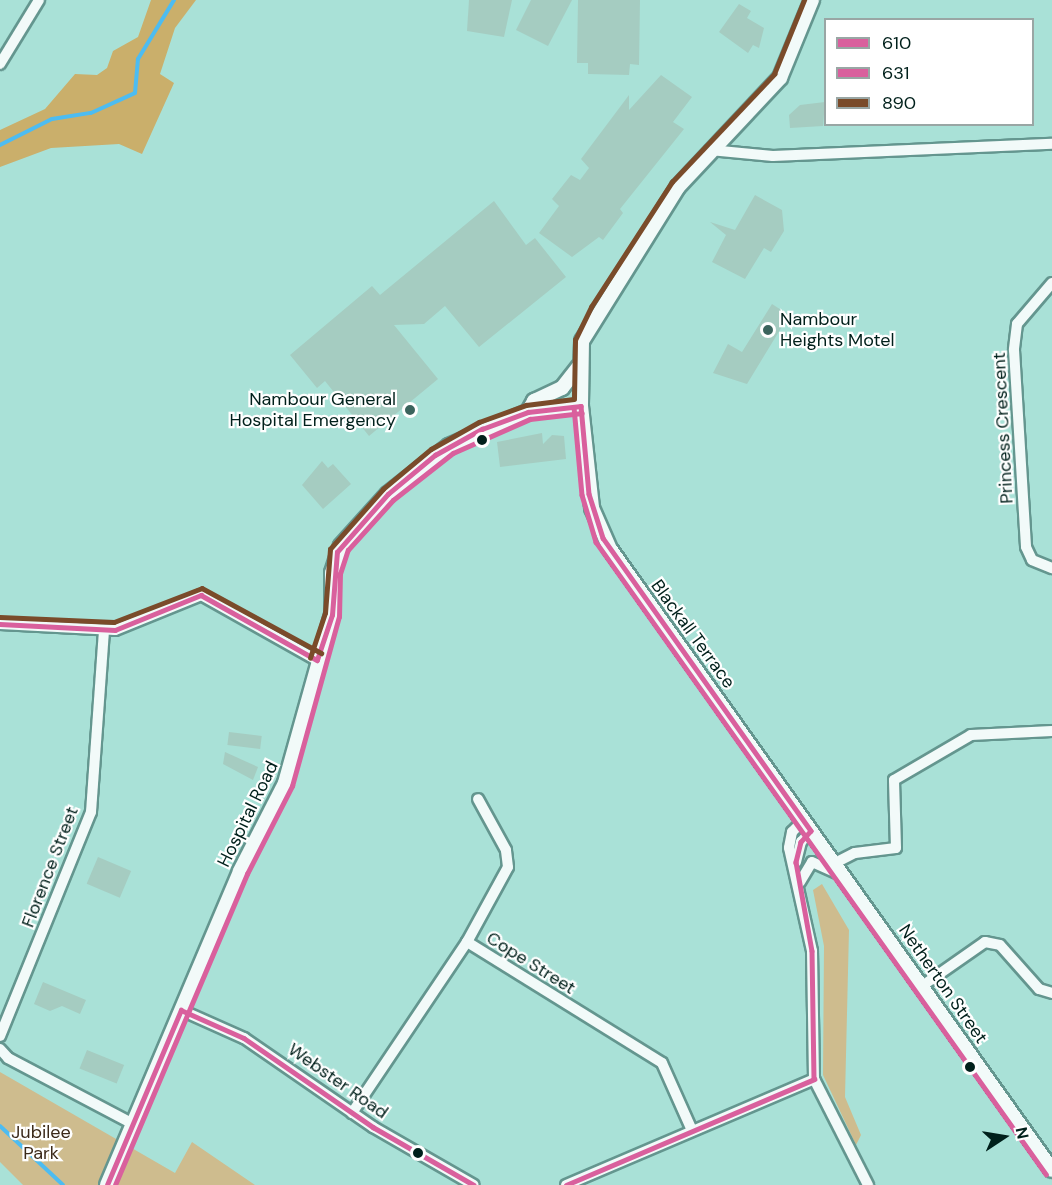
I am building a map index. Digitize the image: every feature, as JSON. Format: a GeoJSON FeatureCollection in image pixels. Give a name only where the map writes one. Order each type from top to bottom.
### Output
{"type":"FeatureCollection","features":[{"type":"Feature","properties":{"kind":"main road","name":"Blackall Terrace"},"geometry":{"type":"LineString","coordinates":[[807,826],[603,537],[589,494],[579,366],[582,340],[638,244],[710,150],[780,78],[812,0]]}},
{"type":"Feature","properties":{"kind":"main road"},"geometry":{"type":"LineString","coordinates":[[528,412],[534,401],[562,388],[579,366]]}},
{"type":"Feature","properties":{"kind":"main road","name":"Hospital Road"},"geometry":{"type":"LineString","coordinates":[[107,1185],[240,871],[285,783],[317,660],[332,615],[336,557],[359,522],[435,455],[528,412],[581,406]]}},
{"type":"Feature","properties":{"kind":"main road","name":"Netherton Street"},"geometry":{"type":"LineString","coordinates":[[807,826],[1052,1170]]}},
{"type":"Feature","properties":{"kind":"street"},"geometry":{"type":"LineString","coordinates":[[0,64],[39,0]]}},
{"type":"Feature","properties":{"kind":"street"},"geometry":{"type":"LineString","coordinates":[[710,150],[773,156],[1052,144]]}},
{"type":"Feature","properties":{"kind":"street","name":"Princess Crescent"},"geometry":{"type":"LineString","coordinates":[[1052,283],[1017,324],[1014,350],[1026,547],[1032,560],[1052,568]]}},
{"type":"Feature","properties":{"kind":"street"},"geometry":{"type":"LineString","coordinates":[[0,624],[104,630],[133,625],[201,595],[317,660]]}},
{"type":"Feature","properties":{"kind":"street","name":"Florence Street"},"geometry":{"type":"LineString","coordinates":[[0,1036],[91,812],[104,630]]}},
{"type":"Feature","properties":{"kind":"street"},"geometry":{"type":"LineString","coordinates":[[835,863],[855,853],[896,848],[894,780],[970,735],[1052,731]]}},
{"type":"Feature","properties":{"kind":"street"},"geometry":{"type":"LineString","coordinates":[[467,942],[508,867],[506,850],[478,799]]}},
{"type":"Feature","properties":{"kind":"street"},"geometry":{"type":"LineString","coordinates":[[807,826],[796,862],[813,962],[814,1079],[868,1185]]}},
{"type":"Feature","properties":{"kind":"street"},"geometry":{"type":"LineString","coordinates":[[800,883],[806,867],[816,861],[845,878]]}},
{"type":"Feature","properties":{"kind":"street","name":"Cope Street"},"geometry":{"type":"LineString","coordinates":[[352,1113],[467,942],[662,1064],[692,1128]]}},
{"type":"Feature","properties":{"kind":"street"},"geometry":{"type":"LineString","coordinates":[[922,986],[985,942],[1000,945],[1039,989],[1052,993]]}},
{"type":"Feature","properties":{"kind":"street","name":"Webster Road"},"geometry":{"type":"LineString","coordinates":[[181,1010],[244,1038],[352,1113],[474,1185]]}},
{"type":"Feature","properties":{"kind":"street"},"geometry":{"type":"LineString","coordinates":[[0,1049],[8,1058],[133,1125]]}},
{"type":"Feature","properties":{"kind":"street"},"geometry":{"type":"LineString","coordinates":[[566,1185],[692,1128],[814,1079]]}},
{"type":"Feature","properties":{"kind":"green space"},"geometry":{"type":"Polygon","coordinates":[[[822,884],[849,930],[845,1097],[861,1135],[856,1145],[823,1075],[824,946],[813,890],[822,884]]]}},
{"type":"Feature","properties":{"kind":"green space","name":"Jubilee Park"},"geometry":{"type":"Polygon","coordinates":[[[0,1072],[175,1173],[192,1142],[255,1185],[23,1185],[0,1162],[0,1072]]]}},
{"type":"Feature","properties":{"kind":"shaded area"},"geometry":{"type":"Polygon","coordinates":[[[151,0],[196,0],[175,28],[160,74],[174,83],[142,154],[119,144],[51,148],[0,167],[0,130],[45,109],[75,74],[97,75],[107,68],[113,51],[138,37],[151,0]]]}},
{"type":"Feature","properties":{"kind":"building"},"geometry":{"type":"Polygon","coordinates":[[[469,0],[512,0],[504,37],[467,31],[469,0]]]}},
{"type":"Feature","properties":{"kind":"building"},"geometry":{"type":"Polygon","coordinates":[[[531,0],[572,0],[548,46],[516,30],[531,0]]]}},
{"type":"Feature","properties":{"kind":"building"},"geometry":{"type":"Polygon","coordinates":[[[578,0],[640,0],[639,65],[630,64],[629,75],[588,74],[588,63],[577,63],[578,0]]]}},
{"type":"Feature","properties":{"kind":"building"},"geometry":{"type":"Polygon","coordinates":[[[739,4],[751,11],[747,18],[764,28],[759,48],[753,45],[748,53],[719,32],[739,4]]]}},
{"type":"Feature","properties":{"kind":"building"},"geometry":{"type":"Polygon","coordinates":[[[661,75],[692,97],[673,122],[684,129],[620,209],[623,213],[603,240],[599,237],[572,257],[539,233],[559,206],[552,199],[571,175],[580,180],[589,168],[581,159],[629,95],[629,110],[661,75]]]}},
{"type":"Feature","properties":{"kind":"building"},"geometry":{"type":"Polygon","coordinates":[[[824,102],[823,126],[790,128],[789,115],[800,105],[824,102]]]}},
{"type":"Feature","properties":{"kind":"building"},"geometry":{"type":"Polygon","coordinates":[[[755,195],[782,210],[784,231],[771,252],[764,248],[745,279],[712,262],[726,235],[710,222],[735,230],[755,195]]]}},
{"type":"Feature","properties":{"kind":"building"},"geometry":{"type":"Polygon","coordinates":[[[494,201],[526,245],[535,238],[566,277],[479,347],[445,306],[424,324],[394,325],[438,379],[369,436],[325,381],[317,388],[290,355],[372,286],[380,295],[494,201]]]}},
{"type":"Feature","properties":{"kind":"building","name":"Nambour Heights Motel"},"geometry":{"type":"Polygon","coordinates":[[[772,304],[789,315],[747,384],[713,373],[728,344],[742,352],[772,304]]]}},
{"type":"Feature","properties":{"kind":"building"},"geometry":{"type":"Polygon","coordinates":[[[542,433],[543,444],[552,435],[564,436],[566,459],[500,467],[497,442],[542,433]]]}},
{"type":"Feature","properties":{"kind":"building"},"geometry":{"type":"Polygon","coordinates":[[[322,461],[328,468],[333,464],[351,484],[323,509],[302,485],[322,461]]]}},
{"type":"Feature","properties":{"kind":"building"},"geometry":{"type":"Polygon","coordinates":[[[229,732],[262,736],[260,749],[227,745],[229,732]]]}},
{"type":"Feature","properties":{"kind":"building"},"geometry":{"type":"Polygon","coordinates":[[[225,752],[258,767],[253,780],[223,764],[225,752]]]}},
{"type":"Feature","properties":{"kind":"building"},"geometry":{"type":"Polygon","coordinates":[[[98,857],[131,871],[120,898],[87,884],[98,857]]]}},
{"type":"Feature","properties":{"kind":"building"},"geometry":{"type":"Polygon","coordinates":[[[43,982],[86,1000],[80,1014],[62,1006],[50,1011],[34,1004],[43,982]]]}},
{"type":"Feature","properties":{"kind":"building"},"geometry":{"type":"Polygon","coordinates":[[[87,1050],[124,1065],[117,1084],[80,1069],[87,1050]]]}},
{"type":"Feature","properties":{"kind":"waterway"},"geometry":{"type":"LineString","coordinates":[[0,145],[52,119],[91,113],[135,93],[138,59],[174,0]]}},
{"type":"Feature","properties":{"kind":"waterway"},"geometry":{"type":"LineString","coordinates":[[0,1126],[63,1185]]}},
{"type":"Feature","properties":{"kind":"transit line","name":"890"},"geometry":{"type":"LineString","coordinates":[[310,658],[325,613],[330,549],[383,489],[431,449],[479,422],[526,405],[574,399],[575,340],[591,307],[672,182],[774,74],[804,0]]}},
{"type":"Feature","properties":{"kind":"transit line","name":"610"},"geometry":{"type":"LineString","coordinates":[[581,406],[589,494],[603,538],[811,831],[801,842],[796,862],[812,951],[814,1079]]}},
{"type":"Feature","properties":{"kind":"transit line","name":"610"},"geometry":{"type":"LineString","coordinates":[[317,660],[332,615],[337,552],[388,494],[435,455],[482,429],[528,412],[581,406]]}},
{"type":"Feature","properties":{"kind":"transit line","name":"631"},"geometry":{"type":"LineString","coordinates":[[574,407],[582,495],[596,542],[1046,1174]]}},
{"type":"Feature","properties":{"kind":"transit line","name":"631"},"geometry":{"type":"LineString","coordinates":[[115,1185],[247,874],[292,786],[339,617],[340,574],[348,550],[393,500],[453,453],[530,419],[582,413]]}},
{"type":"Feature","properties":{"kind":"transit line","name":"890"},"geometry":{"type":"LineString","coordinates":[[0,617],[114,622],[202,588],[321,653]]}},
{"type":"Feature","properties":{"kind":"transit line","name":"610"},"geometry":{"type":"LineString","coordinates":[[0,624],[115,630],[201,595],[317,660]]}},
{"type":"Feature","properties":{"kind":"transit line","name":"610"},"geometry":{"type":"LineString","coordinates":[[181,1010],[244,1038],[373,1127],[474,1185]]}},
{"type":"Feature","properties":{"kind":"transit line","name":"610"},"geometry":{"type":"LineString","coordinates":[[107,1185],[181,1010]]}},
{"type":"Feature","properties":{"kind":"transit line","name":"610"},"geometry":{"type":"LineString","coordinates":[[566,1185],[814,1079]]}},
{"type":"Feature","properties":{"kind":"place","name":"Nambour Heights Motel"},"geometry":{"type":"Point","coordinates":[768,330]}},
{"type":"Feature","properties":{"kind":"place","name":"Nambour General Hospital Emergency"},"geometry":{"type":"Point","coordinates":[410,410]}}]}
